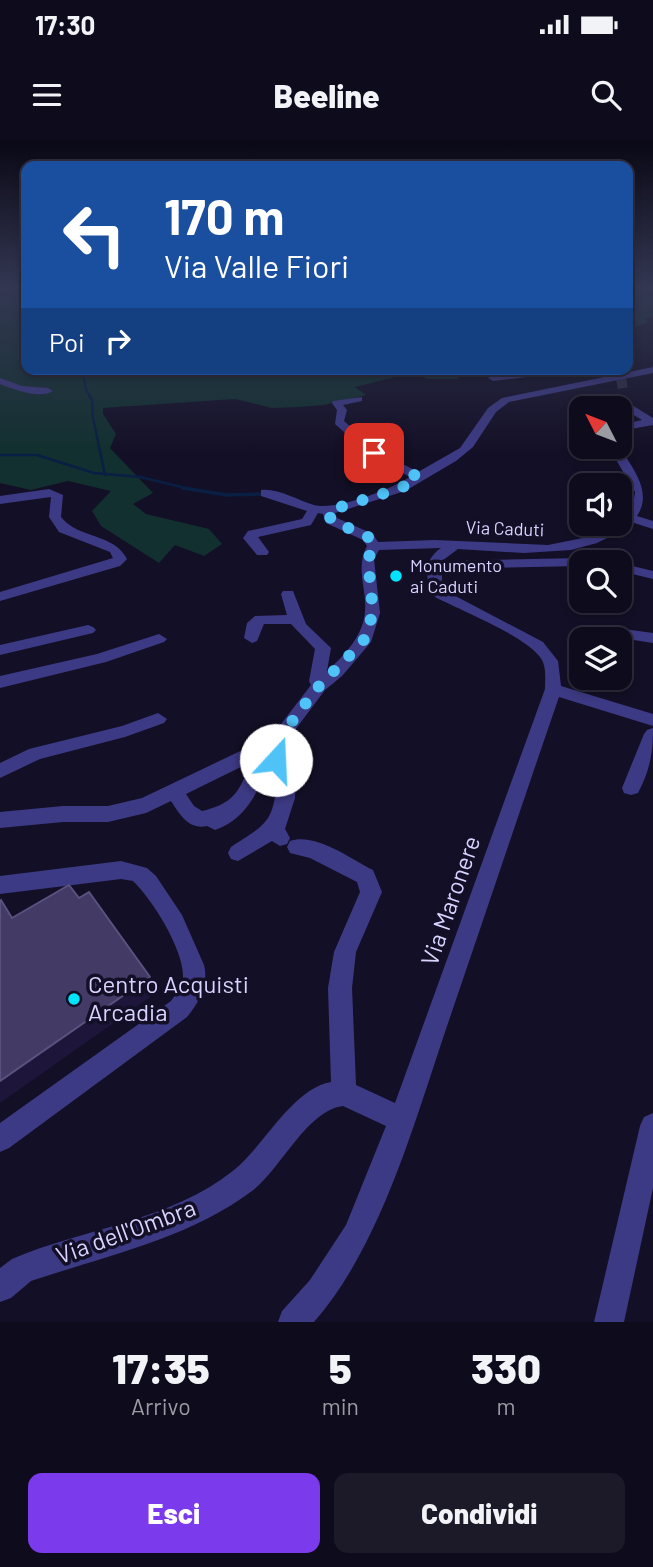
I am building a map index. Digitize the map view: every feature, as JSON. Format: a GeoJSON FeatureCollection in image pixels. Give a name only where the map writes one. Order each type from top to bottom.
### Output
{"type":"FeatureCollection","features":[{"type":"Feature","properties":{"kind":"street"},"geometry":{"type":"LineString","coordinates":[[633,371],[653,368]]}},
{"type":"Feature","properties":{"kind":"street"},"geometry":{"type":"LineString","coordinates":[[606,389],[642,380],[644,377],[633,371]]}},
{"type":"Feature","properties":{"kind":"street"},"geometry":{"type":"LineString","coordinates":[[493,379],[532,375]]}},
{"type":"Feature","properties":{"kind":"street"},"geometry":{"type":"LineString","coordinates":[[262,552],[250,538],[253,534],[306,522],[321,511],[390,492],[468,446],[492,407],[498,402],[614,375]]}},
{"type":"Feature","properties":{"kind":"street"},"geometry":{"type":"LineString","coordinates":[[0,381],[21,389],[48,391]]}},
{"type":"Feature","properties":{"kind":"street"},"geometry":{"type":"LineString","coordinates":[[358,399],[337,403],[342,410],[339,422],[374,453],[418,477]]}},
{"type":"Feature","properties":{"kind":"street"},"geometry":{"type":"LineString","coordinates":[[632,412],[642,414],[652,422]]}},
{"type":"Feature","properties":{"kind":"street"},"geometry":{"type":"LineString","coordinates":[[632,426],[652,422]]}},
{"type":"Feature","properties":{"kind":"street"},"geometry":{"type":"LineString","coordinates":[[632,476],[642,492],[639,508],[632,514]]}},
{"type":"Feature","properties":{"kind":"street"},"geometry":{"type":"LineString","coordinates":[[0,500],[49,493],[57,495],[55,517],[64,529],[116,549],[120,559],[115,563],[0,597]]}},
{"type":"Feature","properties":{"kind":"street"},"geometry":{"type":"LineString","coordinates":[[0,820],[63,814],[108,814],[146,805],[261,749],[284,732],[319,686],[363,642],[373,613],[368,559],[374,546],[368,537],[331,520],[321,511],[288,498],[265,493]]}},
{"type":"Feature","properties":{"kind":"street"},"geometry":{"type":"LineString","coordinates":[[632,518],[653,525]]}},
{"type":"Feature","properties":{"kind":"street","name":"Via Caduti"},"geometry":{"type":"LineString","coordinates":[[374,546],[465,545],[541,550],[603,536]]}},
{"type":"Feature","properties":{"kind":"street"},"geometry":{"type":"LineString","coordinates":[[400,545],[434,561],[480,565],[569,562]]}},
{"type":"Feature","properties":{"kind":"street"},"geometry":{"type":"LineString","coordinates":[[434,561],[465,545],[480,565]]}},
{"type":"Feature","properties":{"kind":"street"},"geometry":{"type":"LineString","coordinates":[[434,561],[435,584],[440,594],[532,642],[545,653],[555,673],[553,689],[653,720]]}},
{"type":"Feature","properties":{"kind":"street"},"geometry":{"type":"LineString","coordinates":[[632,570],[653,575]]}},
{"type":"Feature","properties":{"kind":"street"},"geometry":{"type":"LineString","coordinates":[[288,594],[301,632],[316,640],[323,648],[317,681],[319,686]]}},
{"type":"Feature","properties":{"kind":"street"},"geometry":{"type":"LineString","coordinates":[[252,638],[255,623],[260,619],[296,620]]}},
{"type":"Feature","properties":{"kind":"street"},"geometry":{"type":"LineString","coordinates":[[0,650],[88,629]]}},
{"type":"Feature","properties":{"kind":"street"},"geometry":{"type":"LineString","coordinates":[[632,636],[653,638]]}},
{"type":"Feature","properties":{"kind":"street"},"geometry":{"type":"LineString","coordinates":[[0,682],[100,658],[159,639]]}},
{"type":"Feature","properties":{"kind":"street","name":"Via Maronere"},"geometry":{"type":"LineString","coordinates":[[293,1322],[321,1291],[356,1235],[402,1120],[553,689]]}},
{"type":"Feature","properties":{"kind":"street"},"geometry":{"type":"LineString","coordinates":[[0,771],[35,754],[125,731],[158,719]]}},
{"type":"Feature","properties":{"kind":"street"},"geometry":{"type":"LineString","coordinates":[[284,732],[276,760],[287,772],[284,838]]}},
{"type":"Feature","properties":{"kind":"street"},"geometry":{"type":"LineString","coordinates":[[631,788],[653,734]]}},
{"type":"Feature","properties":{"kind":"street"},"geometry":{"type":"LineString","coordinates":[[175,791],[187,811],[199,820],[222,817],[254,784],[261,749]]}},
{"type":"Feature","properties":{"kind":"street"},"geometry":{"type":"LineString","coordinates":[[238,853],[284,838],[366,876],[371,891],[345,952],[340,988],[344,1093],[402,1120]]}},
{"type":"Feature","properties":{"kind":"street"},"geometry":{"type":"LineString","coordinates":[[0,885],[121,870],[140,874],[157,894],[192,960],[195,976],[191,993],[179,1009],[0,1139]]}},
{"type":"Feature","properties":{"kind":"street","name":"Via dell'Ombra"},"geometry":{"type":"LineString","coordinates":[[0,1287],[22,1269],[190,1214],[244,1180],[315,1102],[327,1096],[344,1093]]}},
{"type":"Feature","properties":{"kind":"street"},"geometry":{"type":"LineString","coordinates":[[609,1322],[653,1126]]}},
{"type":"Feature","properties":{"kind":"green space"},"geometry":{"type":"Polygon","coordinates":[[[0,344],[21,344],[21,375],[403,375],[355,387],[366,395],[324,405],[272,408],[235,399],[103,408],[103,414],[116,434],[110,448],[153,493],[133,504],[146,514],[209,529],[222,544],[204,556],[175,545],[159,563],[101,526],[92,511],[111,491],[68,481],[31,490],[0,483],[0,344]]]}},
{"type":"Feature","properties":{"kind":"green space"},"geometry":{"type":"Polygon","coordinates":[[[420,375],[457,375],[459,379],[427,379],[420,375]]]}},
{"type":"Feature","properties":{"kind":"building","name":"Centro Acquisti Arcadia"},"geometry":{"type":"Polygon","coordinates":[[[69,885],[79,898],[89,892],[150,977],[0,1081],[0,901],[12,918],[69,885]]]}},
{"type":"Feature","properties":{"kind":"waterway"},"geometry":{"type":"LineString","coordinates":[[84,378],[86,390],[92,400],[105,474]]}},
{"type":"Feature","properties":{"kind":"waterway"},"geometry":{"type":"LineString","coordinates":[[0,455],[37,455],[105,474]]}},
{"type":"Feature","properties":{"kind":"waterway"},"geometry":{"type":"LineString","coordinates":[[105,474],[140,477],[191,489]]}},
{"type":"Feature","properties":{"kind":"waterway"},"geometry":{"type":"LineString","coordinates":[[183,488],[191,489]]}},
{"type":"Feature","properties":{"kind":"waterway"},"geometry":{"type":"LineString","coordinates":[[191,489],[227,495],[261,494]]}},
{"type":"Feature","properties":{"kind":"tunnel"},"geometry":{"type":"LineString","coordinates":[[617,384],[628,382]]}},
{"type":"Feature","properties":{"kind":"place","name":"Monumento ai Caduti"},"geometry":{"type":"Point","coordinates":[396,576]}},
{"type":"Feature","properties":{"kind":"place","name":"Centro Acquisti Arcadia"},"geometry":{"type":"Point","coordinates":[74,999]}},
{"type":"Feature","properties":{"kind":"route"},"geometry":{"type":"LineString","coordinates":[[276,760],[284,732],[319,686],[363,642],[373,613],[368,559],[374,546],[368,537],[331,520],[328,511],[401,488],[418,477],[406,473],[374,453]]}}]}
